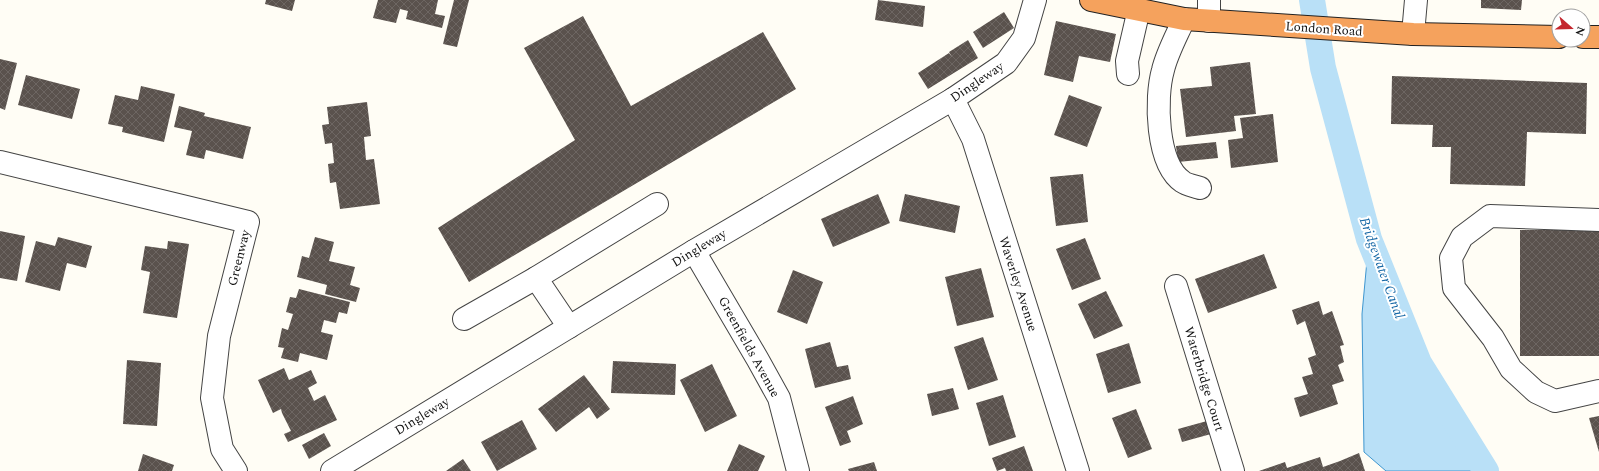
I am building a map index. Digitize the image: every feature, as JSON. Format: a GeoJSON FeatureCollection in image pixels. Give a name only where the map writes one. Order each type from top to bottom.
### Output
{"type":"FeatureCollection","features":[{"type":"Feature","properties":{"kind":"highway","name":"London Road"},"geometry":{"type":"LineString","coordinates":[[1091,0],[1184,19],[1209,10],[1287,26],[1413,34],[1551,37]]}},
{"type":"Feature","properties":{"kind":"street","name":"Dingleway"},"geometry":{"type":"LineString","coordinates":[[332,471],[694,251],[953,98],[1006,63],[1024,38],[1035,0]]}},
{"type":"Feature","properties":{"kind":"street"},"geometry":{"type":"LineString","coordinates":[[1413,34],[1416,0]]}},
{"type":"Feature","properties":{"kind":"street"},"geometry":{"type":"LineString","coordinates":[[1128,74],[1127,61],[1139,9]]}},
{"type":"Feature","properties":{"kind":"street"},"geometry":{"type":"LineString","coordinates":[[1184,19],[1163,69],[1160,84],[1159,127],[1168,166],[1183,182],[1200,188]]}},
{"type":"Feature","properties":{"kind":"street","name":"Waverley Avenue"},"geometry":{"type":"LineString","coordinates":[[953,98],[973,139],[1078,471]]}},
{"type":"Feature","properties":{"kind":"street","name":"Greenway"},"geometry":{"type":"LineString","coordinates":[[0,162],[248,222],[219,336],[212,398],[222,449],[236,471]]}},
{"type":"Feature","properties":{"kind":"street"},"geometry":{"type":"LineString","coordinates":[[464,319],[536,278],[657,204]]}},
{"type":"Feature","properties":{"kind":"street"},"geometry":{"type":"LineString","coordinates":[[1599,220],[1490,216],[1462,237],[1451,258],[1454,288],[1493,338],[1511,369],[1536,392],[1554,401],[1599,391]]}},
{"type":"Feature","properties":{"kind":"street","name":"Greenfields Avenue"},"geometry":{"type":"LineString","coordinates":[[694,251],[779,398],[798,471]]}},
{"type":"Feature","properties":{"kind":"street"},"geometry":{"type":"LineString","coordinates":[[536,278],[569,327]]}},
{"type":"Feature","properties":{"kind":"street","name":"Waterbridge Court"},"geometry":{"type":"LineString","coordinates":[[1176,286],[1233,471]]}},
{"type":"Feature","properties":{"kind":"water"},"geometry":{"type":"Polygon","coordinates":[[[1369,239],[1419,363],[1486,471],[1386,471],[1364,452],[1362,314],[1369,239]]]}},
{"type":"Feature","properties":{"kind":"building"},"geometry":{"type":"Polygon","coordinates":[[[266,0],[295,0],[292,11],[265,4],[266,0]]]}},
{"type":"Feature","properties":{"kind":"building"},"geometry":{"type":"Polygon","coordinates":[[[378,0],[438,0],[435,14],[445,16],[442,28],[406,19],[408,11],[400,9],[396,23],[373,18],[378,0]]]}},
{"type":"Feature","properties":{"kind":"building"},"geometry":{"type":"Polygon","coordinates":[[[454,0],[469,0],[457,47],[443,44],[454,0]]]}},
{"type":"Feature","properties":{"kind":"building"},"geometry":{"type":"Polygon","coordinates":[[[878,0],[925,6],[923,27],[875,20],[878,0]]]}},
{"type":"Feature","properties":{"kind":"building"},"geometry":{"type":"Polygon","coordinates":[[[1481,0],[1522,0],[1521,10],[1481,8],[1481,0]]]}},
{"type":"Feature","properties":{"kind":"building"},"geometry":{"type":"Polygon","coordinates":[[[1004,12],[1014,28],[983,48],[973,32],[1004,12]]]}},
{"type":"Feature","properties":{"kind":"building"},"geometry":{"type":"Polygon","coordinates":[[[583,16],[631,106],[763,32],[796,89],[469,282],[438,228],[575,140],[524,48],[583,16]]]}},
{"type":"Feature","properties":{"kind":"building"},"geometry":{"type":"Polygon","coordinates":[[[1056,21],[1116,34],[1110,62],[1079,56],[1073,82],[1044,75],[1056,21]]]}},
{"type":"Feature","properties":{"kind":"building"},"geometry":{"type":"Polygon","coordinates":[[[968,40],[978,58],[928,89],[918,73],[949,53],[952,57],[949,52],[968,40]]]}},
{"type":"Feature","properties":{"kind":"building"},"geometry":{"type":"Polygon","coordinates":[[[0,59],[17,63],[5,110],[0,108],[0,59]]]}},
{"type":"Feature","properties":{"kind":"building"},"geometry":{"type":"Polygon","coordinates":[[[1250,62],[1256,114],[1234,116],[1236,131],[1186,137],[1180,89],[1212,86],[1210,67],[1250,62]]]}},
{"type":"Feature","properties":{"kind":"building"},"geometry":{"type":"Polygon","coordinates":[[[26,75],[80,89],[72,119],[18,105],[26,75]]]}},
{"type":"Feature","properties":{"kind":"building"},"geometry":{"type":"Polygon","coordinates":[[[1392,76],[1587,83],[1586,134],[1527,132],[1525,186],[1450,184],[1451,147],[1432,147],[1433,125],[1391,124],[1392,76]]]}},
{"type":"Feature","properties":{"kind":"building"},"geometry":{"type":"Polygon","coordinates":[[[141,86],[175,94],[164,142],[122,132],[123,127],[108,124],[115,95],[138,100],[141,86]]]}},
{"type":"Feature","properties":{"kind":"building"},"geometry":{"type":"Polygon","coordinates":[[[1069,95],[1102,107],[1087,147],[1054,135],[1069,95]]]}},
{"type":"Feature","properties":{"kind":"building"},"geometry":{"type":"Polygon","coordinates":[[[367,102],[371,136],[364,137],[366,160],[374,159],[380,204],[340,209],[336,182],[330,183],[328,164],[334,163],[332,143],[325,144],[322,125],[329,124],[327,107],[367,102]]]}},
{"type":"Feature","properties":{"kind":"building"},"geometry":{"type":"Polygon","coordinates":[[[179,106],[205,113],[204,116],[251,127],[243,159],[206,150],[204,159],[186,155],[192,131],[174,127],[179,106]]]}},
{"type":"Feature","properties":{"kind":"building"},"geometry":{"type":"Polygon","coordinates":[[[1273,114],[1278,162],[1231,168],[1228,140],[1243,138],[1240,118],[1273,114]]]}},
{"type":"Feature","properties":{"kind":"building"},"geometry":{"type":"Polygon","coordinates":[[[1216,142],[1218,158],[1178,162],[1176,146],[1216,142]]]}},
{"type":"Feature","properties":{"kind":"building"},"geometry":{"type":"Polygon","coordinates":[[[1083,174],[1088,222],[1056,226],[1050,177],[1083,174]]]}},
{"type":"Feature","properties":{"kind":"building"},"geometry":{"type":"Polygon","coordinates":[[[878,194],[890,223],[833,247],[821,219],[878,194]]]}},
{"type":"Feature","properties":{"kind":"building"},"geometry":{"type":"Polygon","coordinates":[[[905,194],[960,206],[955,233],[899,221],[905,194]]]}},
{"type":"Feature","properties":{"kind":"building"},"geometry":{"type":"Polygon","coordinates":[[[1520,230],[1599,230],[1599,356],[1520,356],[1520,230]]]}},
{"type":"Feature","properties":{"kind":"building"},"geometry":{"type":"Polygon","coordinates":[[[0,231],[25,236],[17,281],[0,278],[0,231]]]}},
{"type":"Feature","properties":{"kind":"building"},"geometry":{"type":"Polygon","coordinates":[[[58,237],[92,246],[86,268],[67,263],[60,291],[25,282],[36,241],[55,246],[58,237]]]}},
{"type":"Feature","properties":{"kind":"building"},"geometry":{"type":"Polygon","coordinates":[[[315,237],[334,242],[329,261],[355,267],[350,285],[360,288],[356,302],[325,294],[327,285],[297,277],[302,256],[309,258],[315,237]]]}},
{"type":"Feature","properties":{"kind":"building"},"geometry":{"type":"Polygon","coordinates":[[[1085,238],[1101,279],[1072,290],[1056,249],[1085,238]]]}},
{"type":"Feature","properties":{"kind":"building"},"geometry":{"type":"Polygon","coordinates":[[[168,241],[189,244],[177,318],[143,313],[150,272],[141,270],[145,246],[167,249],[168,241]]]}},
{"type":"Feature","properties":{"kind":"building"},"geometry":{"type":"Polygon","coordinates":[[[1264,254],[1277,288],[1208,313],[1195,279],[1264,254]]]}},
{"type":"Feature","properties":{"kind":"building"},"geometry":{"type":"Polygon","coordinates":[[[981,268],[994,317],[957,326],[945,277],[981,268]]]}},
{"type":"Feature","properties":{"kind":"building"},"geometry":{"type":"Polygon","coordinates":[[[793,270],[823,282],[807,324],[777,312],[793,270]]]}},
{"type":"Feature","properties":{"kind":"building"},"geometry":{"type":"Polygon","coordinates":[[[299,289],[350,302],[347,314],[339,312],[336,323],[324,320],[321,332],[333,335],[327,360],[300,353],[298,362],[281,358],[284,348],[278,347],[282,328],[288,330],[293,314],[286,312],[290,297],[296,298],[299,289]]]}},
{"type":"Feature","properties":{"kind":"building"},"geometry":{"type":"Polygon","coordinates":[[[1106,291],[1123,326],[1094,339],[1078,304],[1106,291]]]}},
{"type":"Feature","properties":{"kind":"building"},"geometry":{"type":"Polygon","coordinates":[[[1319,301],[1323,315],[1332,311],[1344,345],[1340,346],[1344,362],[1338,365],[1344,381],[1332,385],[1338,404],[1300,417],[1294,398],[1308,394],[1302,377],[1313,374],[1308,358],[1316,355],[1305,321],[1297,325],[1292,310],[1319,301]]]}},
{"type":"Feature","properties":{"kind":"building"},"geometry":{"type":"Polygon","coordinates":[[[983,337],[998,380],[968,390],[954,347],[983,337]]]}},
{"type":"Feature","properties":{"kind":"building"},"geometry":{"type":"Polygon","coordinates":[[[830,342],[837,367],[848,365],[851,379],[815,388],[805,349],[830,342]]]}},
{"type":"Feature","properties":{"kind":"building"},"geometry":{"type":"Polygon","coordinates":[[[1129,343],[1141,383],[1108,393],[1096,354],[1129,343]]]}},
{"type":"Feature","properties":{"kind":"building"},"geometry":{"type":"Polygon","coordinates":[[[127,360],[161,363],[157,426],[123,424],[127,360]]]}},
{"type":"Feature","properties":{"kind":"building"},"geometry":{"type":"Polygon","coordinates":[[[613,361],[676,364],[675,395],[611,393],[613,361]]]}},
{"type":"Feature","properties":{"kind":"building"},"geometry":{"type":"Polygon","coordinates":[[[712,364],[737,416],[705,432],[680,380],[712,364]]]}},
{"type":"Feature","properties":{"kind":"building"},"geometry":{"type":"Polygon","coordinates":[[[284,368],[289,380],[311,370],[317,383],[308,388],[314,401],[325,395],[337,420],[288,442],[284,434],[291,431],[281,409],[273,413],[258,380],[284,368]]]}},
{"type":"Feature","properties":{"kind":"building"},"geometry":{"type":"Polygon","coordinates":[[[584,375],[610,409],[597,419],[589,407],[556,432],[538,409],[584,375]]]}},
{"type":"Feature","properties":{"kind":"building"},"geometry":{"type":"Polygon","coordinates":[[[953,388],[959,409],[932,416],[927,394],[953,388]]]}},
{"type":"Feature","properties":{"kind":"building"},"geometry":{"type":"Polygon","coordinates":[[[1003,395],[1016,437],[989,446],[976,403],[1003,395]]]}},
{"type":"Feature","properties":{"kind":"building"},"geometry":{"type":"Polygon","coordinates":[[[853,396],[863,424],[847,431],[851,442],[840,446],[825,407],[853,396]]]}},
{"type":"Feature","properties":{"kind":"building"},"geometry":{"type":"Polygon","coordinates":[[[1136,409],[1152,449],[1128,458],[1112,418],[1136,409]]]}},
{"type":"Feature","properties":{"kind":"building"},"geometry":{"type":"Polygon","coordinates":[[[1599,416],[1599,452],[1589,418],[1599,416]]]}},
{"type":"Feature","properties":{"kind":"building"},"geometry":{"type":"Polygon","coordinates":[[[522,420],[537,449],[497,471],[481,442],[522,420]]]}},
{"type":"Feature","properties":{"kind":"building"},"geometry":{"type":"Polygon","coordinates":[[[1207,421],[1211,434],[1182,442],[1178,429],[1207,421]]]}},
{"type":"Feature","properties":{"kind":"building"},"geometry":{"type":"Polygon","coordinates":[[[324,433],[331,446],[309,459],[302,445],[324,433]]]}},
{"type":"Feature","properties":{"kind":"building"},"geometry":{"type":"Polygon","coordinates":[[[739,444],[765,456],[758,471],[727,471],[739,444]]]}},
{"type":"Feature","properties":{"kind":"building"},"geometry":{"type":"Polygon","coordinates":[[[1024,446],[1033,471],[1006,471],[1005,468],[997,471],[992,458],[1024,446]]]}},
{"type":"Feature","properties":{"kind":"building"},"geometry":{"type":"Polygon","coordinates":[[[1359,453],[1365,471],[1259,471],[1285,462],[1287,468],[1320,457],[1323,467],[1359,453]]]}},
{"type":"Feature","properties":{"kind":"building"},"geometry":{"type":"Polygon","coordinates":[[[143,454],[174,465],[172,471],[138,471],[143,454]]]}},
{"type":"Feature","properties":{"kind":"building"},"geometry":{"type":"Polygon","coordinates":[[[463,459],[471,471],[446,471],[463,459]]]}},
{"type":"Feature","properties":{"kind":"building"},"geometry":{"type":"Polygon","coordinates":[[[874,462],[877,471],[849,471],[848,469],[874,462]]]}},
{"type":"Feature","properties":{"kind":"waterway","name":"Bridgewater Canal"},"geometry":{"type":"LineString","coordinates":[[1312,0],[1323,68],[1369,239],[1419,363],[1486,471]]}}]}
